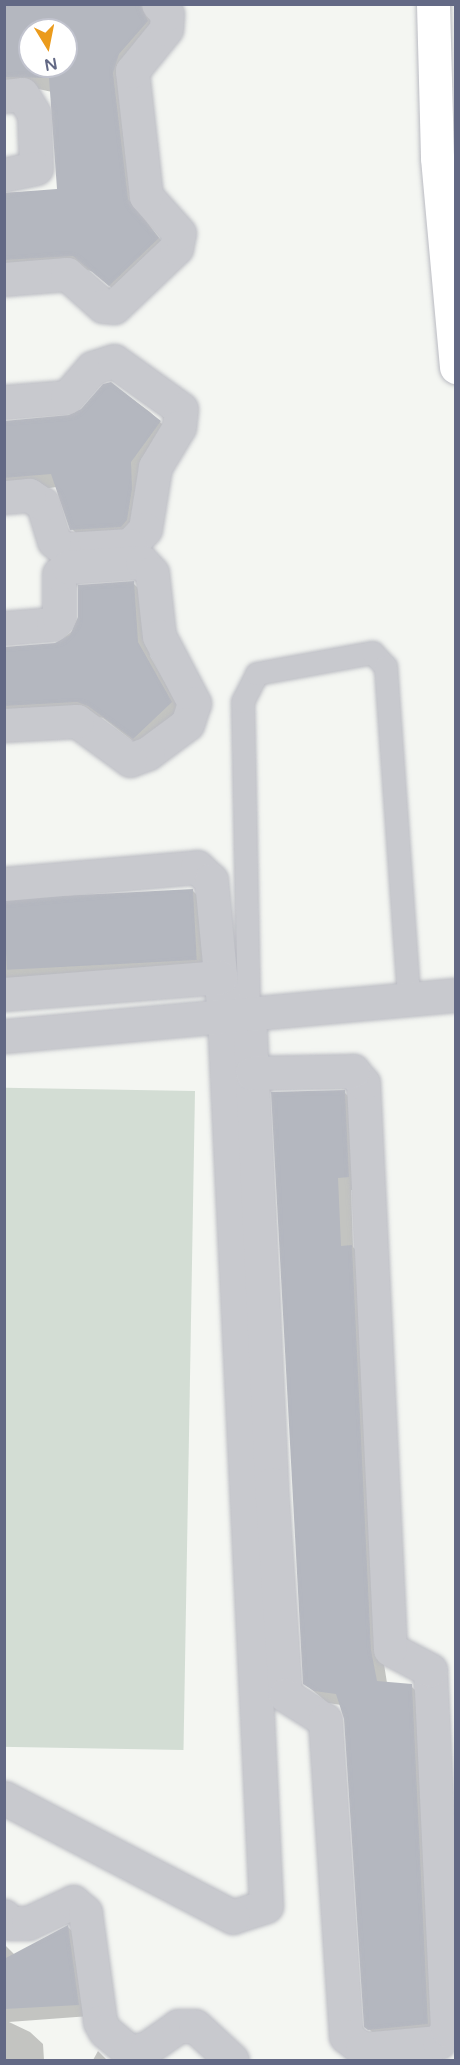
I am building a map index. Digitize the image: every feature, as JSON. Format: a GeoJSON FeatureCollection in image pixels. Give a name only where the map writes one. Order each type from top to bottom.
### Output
{"type":"FeatureCollection","features":[{"type":"Feature","properties":{"kind":"main road"},"geometry":{"type":"LineString","coordinates":[[433,4],[437,158],[456,367]]}},
{"type":"Feature","properties":{"kind":"street"},"geometry":{"type":"LineString","coordinates":[[4,279],[68,274],[103,306],[114,307],[176,248],[178,233],[146,196],[132,71],[166,29],[167,14],[158,4]]}},
{"type":"Feature","properties":{"kind":"street"},"geometry":{"type":"LineString","coordinates":[[4,96],[22,94],[34,114],[36,168],[4,175]]}},
{"type":"Feature","properties":{"kind":"street"},"geometry":{"type":"LineString","coordinates":[[4,402],[67,397],[92,368],[114,361],[181,409],[179,427],[155,466],[145,530],[130,545],[64,549],[54,541],[43,504],[29,495],[4,497]]}},
{"type":"Feature","properties":{"kind":"street"},"geometry":{"type":"LineString","coordinates":[[4,628],[53,624],[59,617],[59,574],[69,567],[142,562],[152,573],[159,636],[194,703],[187,724],[148,753],[130,760],[77,721],[4,725]]}},
{"type":"Feature","properties":{"kind":"street"},"geometry":{"type":"LineString","coordinates":[[4,884],[197,867],[211,880],[220,977],[236,1015],[252,1073],[271,1484],[285,1695],[325,1720],[346,2036],[362,2049],[440,2042],[447,2029],[430,1670],[390,1649],[363,1083],[353,1071],[252,1073]]}},
{"type":"Feature","properties":{"kind":"street"},"geometry":{"type":"LineString","coordinates":[[4,994],[220,977]]}},
{"type":"Feature","properties":{"kind":"street"},"geometry":{"type":"LineString","coordinates":[[4,1036],[456,995]]}},
{"type":"Feature","properties":{"kind":"street"},"geometry":{"type":"LineString","coordinates":[[4,1798],[233,1917],[266,1906],[236,1015]]}},
{"type":"Feature","properties":{"kind":"street"},"geometry":{"type":"LineString","coordinates":[[4,1916],[10,1923],[28,1923],[73,1902],[85,1912],[100,2022],[105,2031],[130,2052],[147,2048],[178,2026],[195,2026],[232,2061]]}},
{"type":"Feature","properties":{"kind":"lane"},"geometry":{"type":"LineString","coordinates":[[236,1015],[243,702],[257,674],[373,653],[386,667],[409,999]]}},
{"type":"Feature","properties":{"kind":"shaded area"},"geometry":{"type":"Polygon","coordinates":[[[5,1088],[195,1091],[183,1750],[4,1747],[5,1088]]]}},
{"type":"Feature","properties":{"kind":"building"},"geometry":{"type":"Polygon","coordinates":[[[4,4],[140,4],[148,21],[119,54],[113,73],[128,199],[159,238],[109,286],[73,256],[4,260],[4,193],[57,189],[49,78],[78,78],[78,18],[18,18],[18,77],[4,77],[4,4]]]}},
{"type":"Feature","properties":{"kind":"building"},"geometry":{"type":"Polygon","coordinates":[[[111,382],[161,421],[131,462],[132,489],[127,520],[121,527],[70,530],[51,474],[4,478],[4,421],[69,415],[81,409],[103,384],[111,382]]]}},
{"type":"Feature","properties":{"kind":"building"},"geometry":{"type":"Polygon","coordinates":[[[134,581],[138,642],[172,702],[133,739],[88,706],[77,702],[4,706],[4,647],[55,643],[70,635],[78,617],[78,585],[134,581]]]}},
{"type":"Feature","properties":{"kind":"building"},"geometry":{"type":"Polygon","coordinates":[[[193,889],[197,960],[7,970],[4,899],[193,889]]]}},
{"type":"Feature","properties":{"kind":"building"},"geometry":{"type":"Polygon","coordinates":[[[345,1090],[349,1177],[338,1178],[341,1246],[352,1245],[371,1650],[377,1681],[412,1684],[428,2024],[368,2030],[364,2027],[344,1719],[336,1694],[314,1691],[303,1684],[271,1092],[345,1090]]]}},
{"type":"Feature","properties":{"kind":"building"},"geometry":{"type":"Polygon","coordinates":[[[68,1925],[79,2005],[4,2009],[4,1959],[68,1925]]]}}]}
